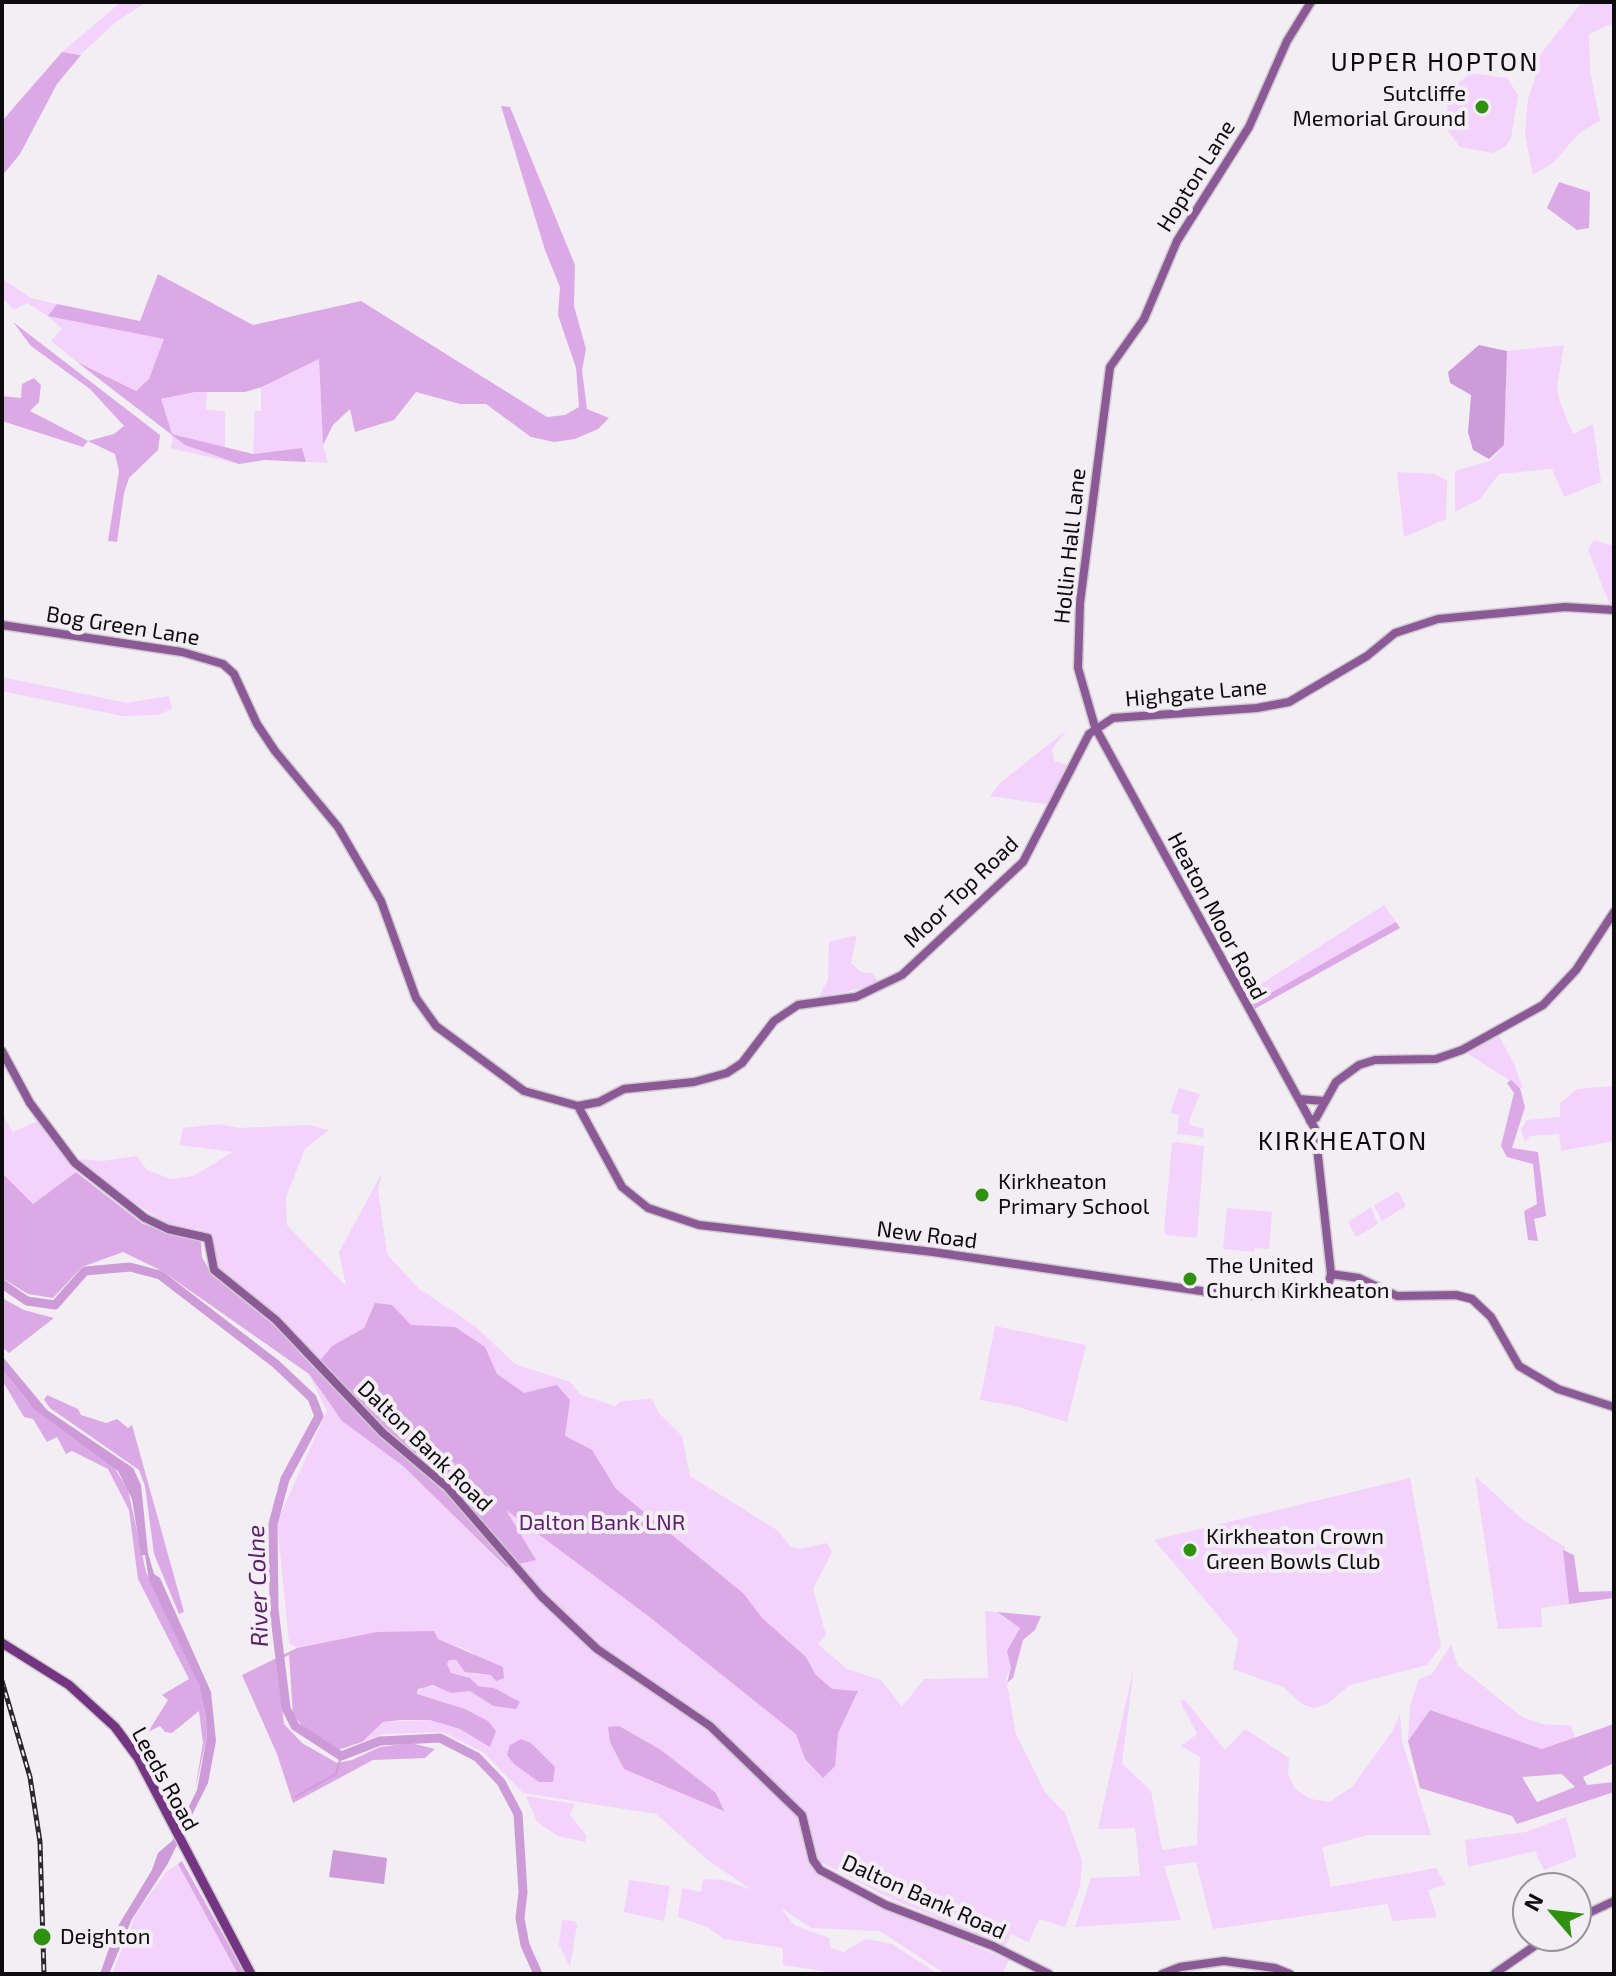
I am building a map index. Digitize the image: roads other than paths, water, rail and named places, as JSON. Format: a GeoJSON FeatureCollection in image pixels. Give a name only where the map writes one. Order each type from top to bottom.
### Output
{"type":"FeatureCollection","features":[{"type":"Feature","properties":{"kind":"main road","name":"Leeds Road"},"geometry":{"type":"LineString","coordinates":[[2,1643],[69,1685],[115,1727],[138,1758],[251,1974]]}},
{"type":"Feature","properties":{"kind":"street","name":"Hopton Lane"},"geometry":{"type":"LineString","coordinates":[[1110,367],[1144,319],[1177,241],[1249,127],[1287,41],[1311,2]]}},
{"type":"Feature","properties":{"kind":"street","name":"Hollin Hall Lane"},"geometry":{"type":"LineString","coordinates":[[1095,727],[1078,668],[1080,603],[1110,367]]}},
{"type":"Feature","properties":{"kind":"street","name":"Highgate Lane"},"geometry":{"type":"LineString","coordinates":[[1095,727],[1113,718],[1257,708],[1289,702],[1367,656],[1395,633],[1438,619],[1565,607],[1614,610]]}},
{"type":"Feature","properties":{"kind":"street","name":"Bog Green Lane"},"geometry":{"type":"LineString","coordinates":[[2,625],[182,652],[223,664],[234,674],[257,724],[275,751],[338,827],[381,901],[416,998],[436,1026],[515,1086],[578,1106]]}},
{"type":"Feature","properties":{"kind":"street","name":"Moor Top Road"},"geometry":{"type":"LineString","coordinates":[[578,1106],[599,1102],[624,1089],[694,1082],[727,1073],[742,1063],[774,1021],[798,1005],[838,1002],[886,985],[902,975],[1023,862],[1095,727]]}},
{"type":"Feature","properties":{"kind":"street","name":"Heaton Moor Road"},"geometry":{"type":"LineString","coordinates":[[1095,727],[1310,1121],[1317,1143],[1331,1274]]}},
{"type":"Feature","properties":{"kind":"street"},"geometry":{"type":"LineString","coordinates":[[1310,1121],[1316,1118],[1336,1082],[1359,1065],[1375,1060],[1436,1059],[1462,1050],[1543,1005],[1576,970],[1614,912]]}},
{"type":"Feature","properties":{"kind":"street","name":"Dalton Bank Road"},"geometry":{"type":"LineString","coordinates":[[2,1051],[30,1103],[75,1163],[145,1218],[168,1229],[208,1238],[214,1270],[276,1320],[383,1433],[447,1487],[541,1596],[597,1649],[710,1726],[802,1815],[807,1825],[813,1860],[820,1870],[886,1905],[993,1946],[1047,1973]]}},
{"type":"Feature","properties":{"kind":"street"},"geometry":{"type":"LineString","coordinates":[[1299,1099],[1324,1101]]}},
{"type":"Feature","properties":{"kind":"street","name":"New Road"},"geometry":{"type":"LineString","coordinates":[[578,1106],[622,1187],[648,1208],[699,1225],[933,1252],[1183,1290],[1261,1296],[1328,1286],[1331,1274]]}},
{"type":"Feature","properties":{"kind":"street"},"geometry":{"type":"LineString","coordinates":[[1331,1274],[1359,1278],[1397,1296],[1460,1296],[1479,1303],[1491,1317],[1516,1363],[1563,1391],[1614,1407]]}},
{"type":"Feature","properties":{"kind":"street"},"geometry":{"type":"LineString","coordinates":[[1592,1911],[1614,1901]]}},
{"type":"Feature","properties":{"kind":"street"},"geometry":{"type":"LineString","coordinates":[[1494,1974],[1526,1952]]}},
{"type":"Feature","properties":{"kind":"street"},"geometry":{"type":"LineString","coordinates":[[1162,1974],[1180,1967],[1224,1961],[1275,1968],[1290,1974]]}},
{"type":"Feature","properties":{"kind":"waterway","name":"River Colne"},"geometry":{"type":"LineString","coordinates":[[2,1284],[27,1301],[55,1305],[85,1271],[130,1267],[160,1275],[276,1364],[312,1398],[319,1416],[285,1479],[273,1524],[274,1609],[286,1708],[295,1726],[341,1756],[380,1741],[440,1738],[477,1757],[501,1782],[518,1814],[523,1892],[520,1918],[525,1945],[538,1974]]}},
{"type":"Feature","properties":{"kind":"waterway"},"geometry":{"type":"LineString","coordinates":[[295,1797],[336,1774],[341,1756]]}},
{"type":"Feature","properties":{"kind":"railway"},"geometry":{"type":"LineString","coordinates":[[2,1681],[30,1777],[40,1842],[44,1974]]}},
{"type":"Feature","properties":{"kind":"place","name":"Sutcliffe Memorial Ground"},"geometry":{"type":"Point","coordinates":[1482,107]}},
{"type":"Feature","properties":{"kind":"place","name":"Kirkheaton Primary School"},"geometry":{"type":"Point","coordinates":[982,1195]}},
{"type":"Feature","properties":{"kind":"place","name":"The United Church Kirkheaton"},"geometry":{"type":"Point","coordinates":[1190,1279]}},
{"type":"Feature","properties":{"kind":"place","name":"Kirkheaton Crown Green Bowls Club"},"geometry":{"type":"Point","coordinates":[1190,1550]}},
{"type":"Feature","properties":{"kind":"place","name":"Deighton"},"geometry":{"type":"Point","coordinates":[42,1937]}},
{"type":"Feature","properties":{"kind":"district","name":"UPPER HOPTON"},"geometry":{"type":"Point","coordinates":[1435,62]}},
{"type":"Feature","properties":{"kind":"district","name":"KIRKHEATON"},"geometry":{"type":"Point","coordinates":[1343,1141]}},
{"type":"Feature","properties":{"kind":"park label","name":"Dalton Bank LNR"},"geometry":{"type":"Point","coordinates":[602,1523]}}]}
